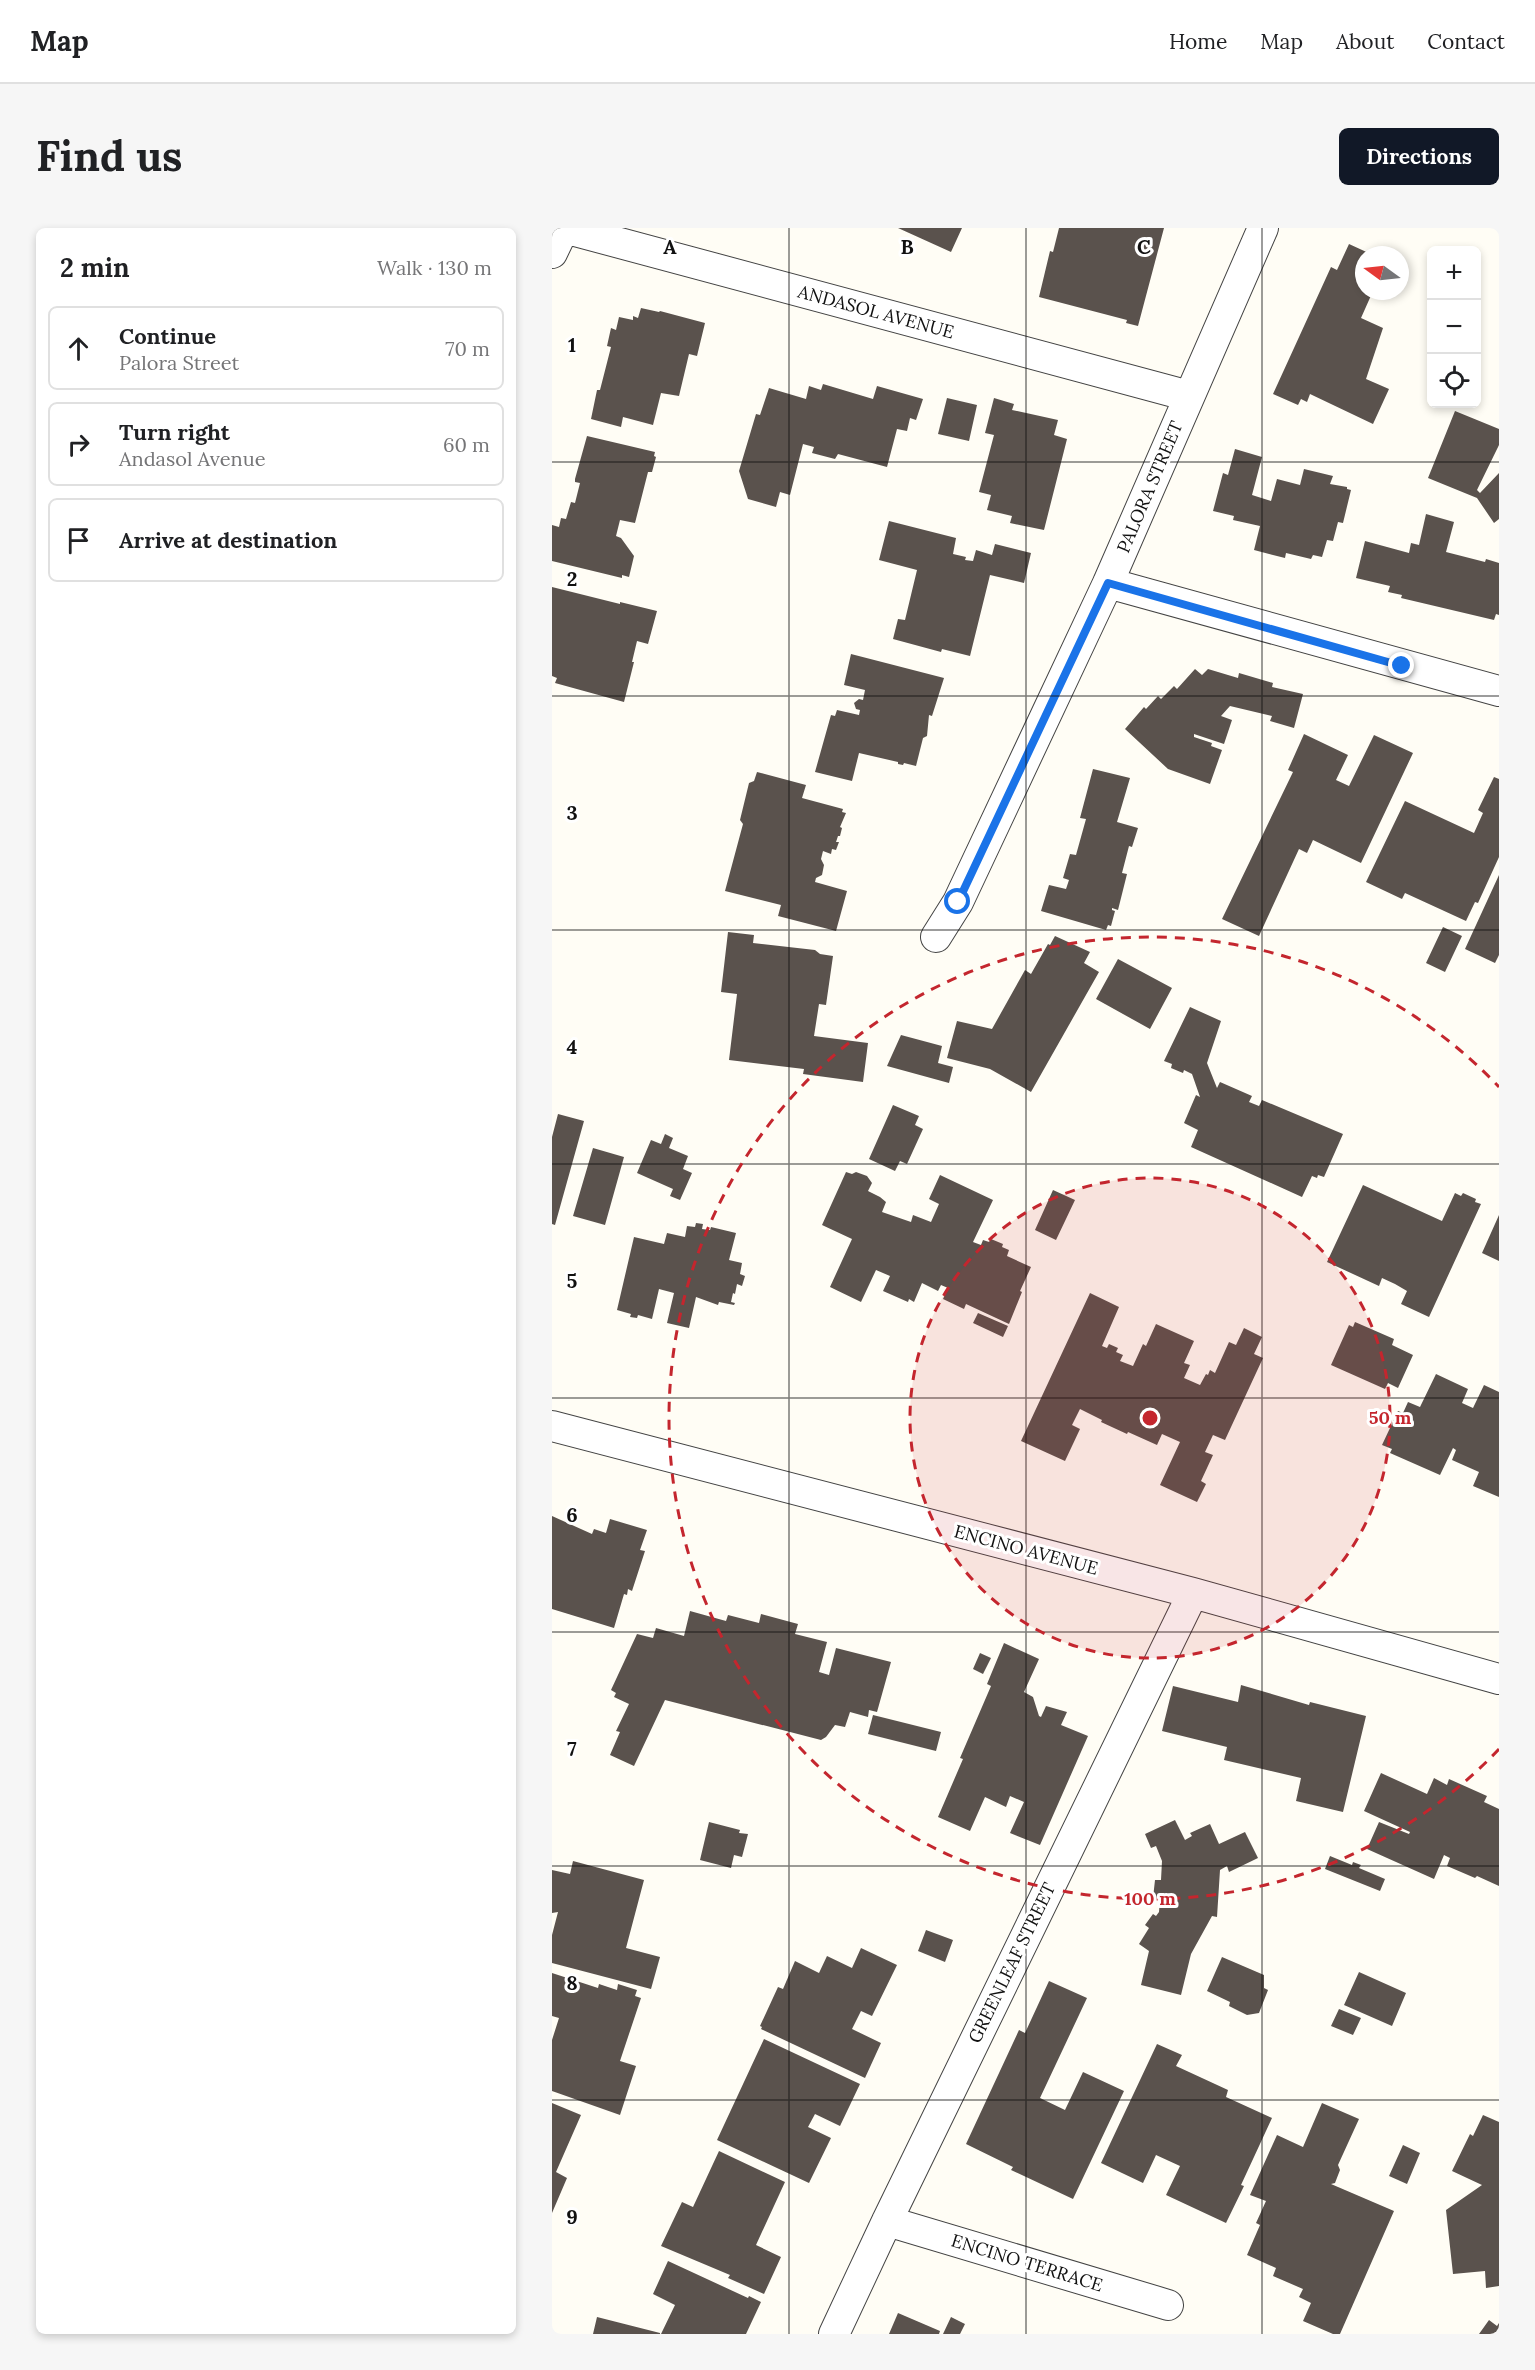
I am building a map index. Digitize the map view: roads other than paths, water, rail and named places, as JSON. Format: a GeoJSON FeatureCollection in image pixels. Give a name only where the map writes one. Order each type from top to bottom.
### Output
{"type":"FeatureCollection","features":[{"type":"Feature","properties":{"kind":"street"},"geometry":{"type":"LineString","coordinates":[[552,253],[564,228]]}},
{"type":"Feature","properties":{"kind":"street","name":"ANDASOL AVENUE"},"geometry":{"type":"LineString","coordinates":[[564,228],[1189,396]]}},
{"type":"Feature","properties":{"kind":"street","name":"PALORA STREET"},"geometry":{"type":"LineString","coordinates":[[936,937],[958,902],[1108,583],[1263,228]]}},
{"type":"Feature","properties":{"kind":"street"},"geometry":{"type":"LineString","coordinates":[[1108,583],[1499,691]]}},
{"type":"Feature","properties":{"kind":"street","name":"ENCINO AVENUE"},"geometry":{"type":"LineString","coordinates":[[552,1426],[1193,1593],[1499,1679]]}},
{"type":"Feature","properties":{"kind":"street","name":"GREENLEAF STREET"},"geometry":{"type":"LineString","coordinates":[[834,2334],[886,2221],[1193,1593]]}},
{"type":"Feature","properties":{"kind":"street","name":"ENCINO TERRACE"},"geometry":{"type":"LineString","coordinates":[[886,2221],[1168,2305]]}}]}
